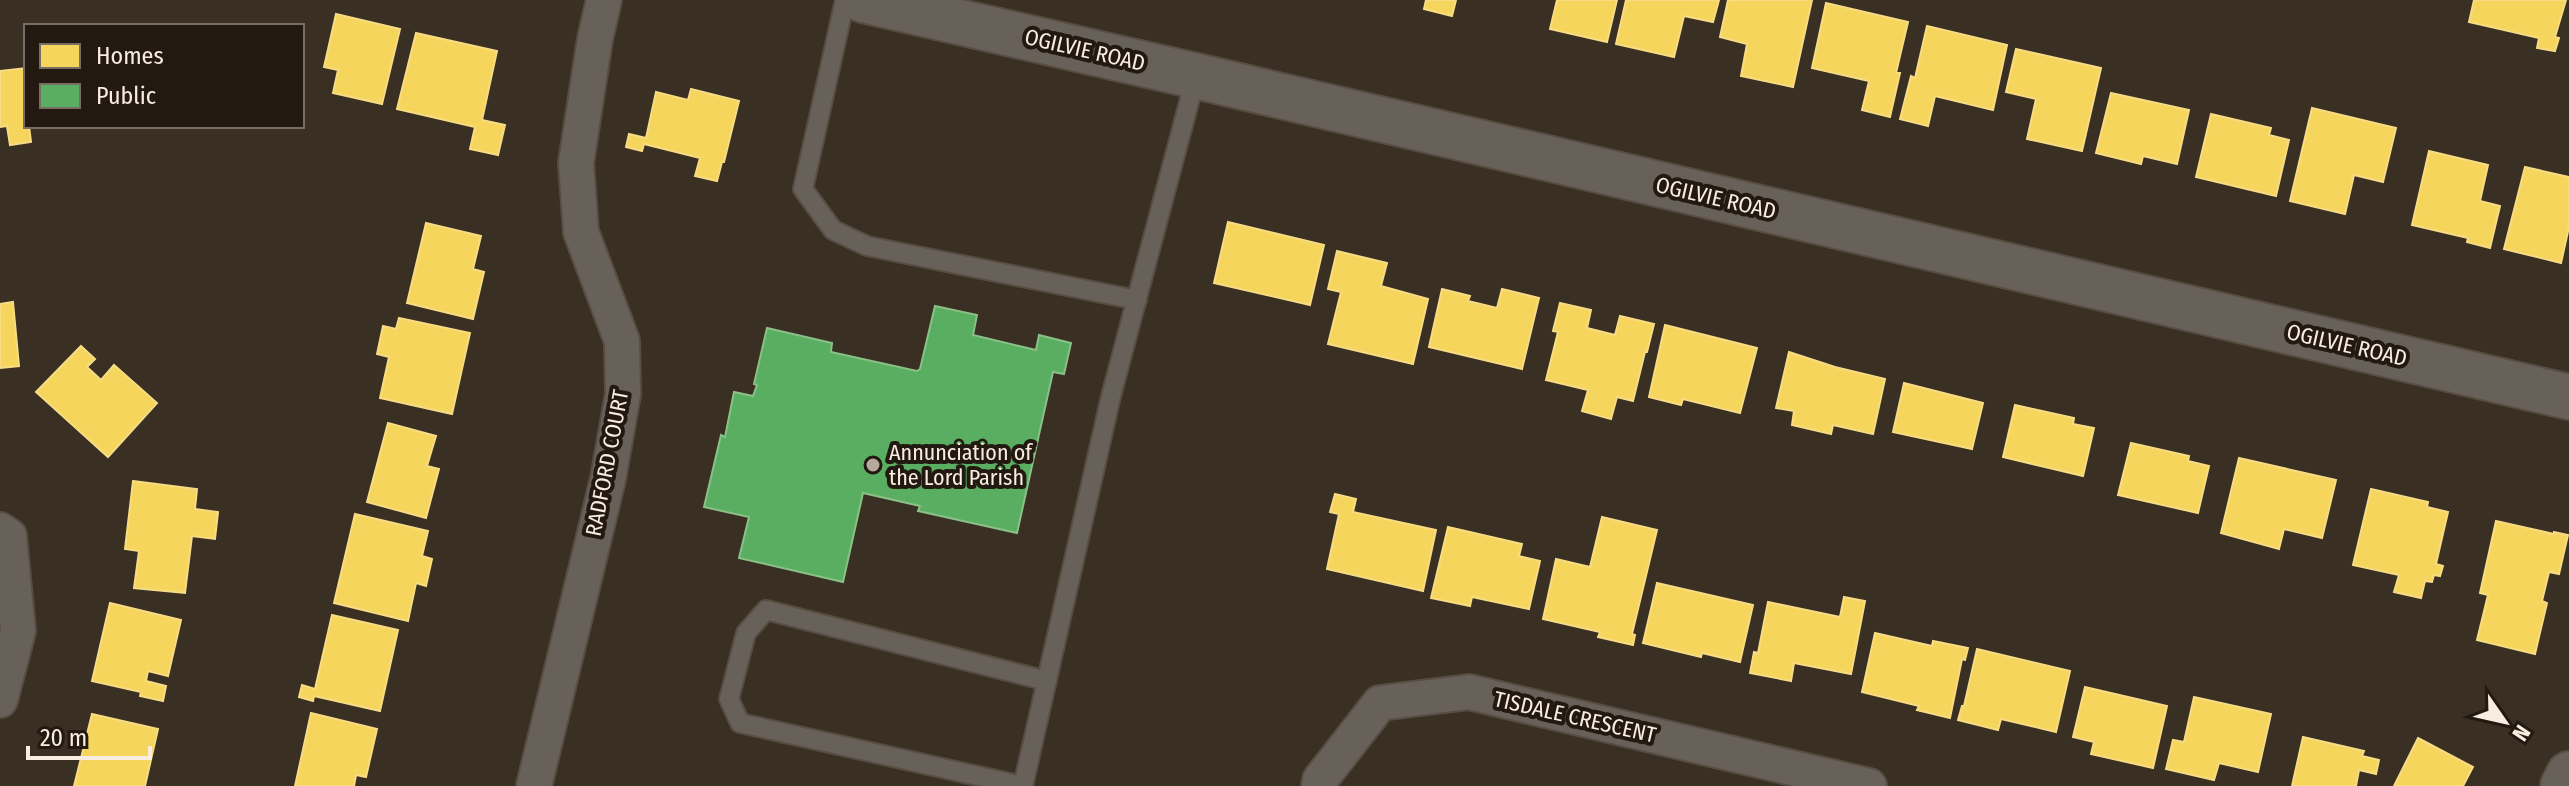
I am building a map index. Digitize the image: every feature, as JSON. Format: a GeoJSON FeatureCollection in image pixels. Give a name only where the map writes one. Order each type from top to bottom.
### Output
{"type":"FeatureCollection","features":[{"type":"Feature","properties":{"kind":"street","name":"RADFORD COURT"},"geometry":{"type":"LineString","coordinates":[[534,786],[608,479],[623,394],[622,341],[581,232],[576,163],[604,0]]}},
{"type":"Feature","properties":{"kind":"street","name":"OGILVIE ROAD"},"geometry":{"type":"LineString","coordinates":[[863,0],[2569,397]]}},
{"type":"Feature","properties":{"kind":"street"},"geometry":{"type":"LineString","coordinates":[[0,530],[9,536],[18,631],[0,700]]}},
{"type":"Feature","properties":{"kind":"street","name":"TISDALE CRESCENT"},"geometry":{"type":"LineString","coordinates":[[1319,786],[1320,780],[1380,703],[1469,692],[1869,786]]}},
{"type":"Feature","properties":{"kind":"street"},"geometry":{"type":"LineString","coordinates":[[2563,786],[2569,774]]}},
{"type":"Feature","properties":{"kind":"lane"},"geometry":{"type":"LineString","coordinates":[[845,0],[803,189],[833,230],[867,246],[1137,300]]}},
{"type":"Feature","properties":{"kind":"lane"},"geometry":{"type":"LineString","coordinates":[[1047,681],[766,610],[746,633],[729,699],[740,723],[1023,786],[1047,681],[1111,396],[1196,76]]}},
{"type":"Feature","properties":{"kind":"building: Homes"},"geometry":{"type":"Polygon","coordinates":[[[1426,0],[1456,0],[1452,16],[1424,9],[1426,0]]]}},
{"type":"Feature","properties":{"kind":"building: Homes"},"geometry":{"type":"Polygon","coordinates":[[[1557,0],[1617,0],[1607,42],[1550,29],[1557,0]]]}},
{"type":"Feature","properties":{"kind":"building: Homes"},"geometry":{"type":"Polygon","coordinates":[[[1626,0],[1719,0],[1713,22],[1684,16],[1674,57],[1616,44],[1626,0]]]}},
{"type":"Feature","properties":{"kind":"building: Homes"},"geometry":{"type":"Polygon","coordinates":[[[1728,0],[1812,0],[1793,87],[1741,76],[1747,44],[1720,37],[1728,0]]]}},
{"type":"Feature","properties":{"kind":"building: Homes"},"geometry":{"type":"Polygon","coordinates":[[[2474,0],[2566,0],[2555,37],[2559,38],[2555,51],[2537,48],[2539,38],[2469,22],[2474,0]]]}},
{"type":"Feature","properties":{"kind":"building: Homes"},"geometry":{"type":"Polygon","coordinates":[[[1826,3],[1908,22],[1890,117],[1862,110],[1869,81],[1812,68],[1826,3]]]}},
{"type":"Feature","properties":{"kind":"building: Homes"},"geometry":{"type":"Polygon","coordinates":[[[336,14],[400,29],[382,104],[333,93],[338,70],[324,67],[336,14]]]}},
{"type":"Feature","properties":{"kind":"building: Homes"},"geometry":{"type":"Polygon","coordinates":[[[1927,26],[2007,45],[1993,110],[1935,96],[1928,126],[1900,119],[1911,76],[1915,78],[1927,26]]]}},
{"type":"Feature","properties":{"kind":"building: Homes"},"geometry":{"type":"Polygon","coordinates":[[[416,33],[497,51],[482,120],[505,125],[498,155],[470,149],[475,127],[397,109],[416,33]]]}},
{"type":"Feature","properties":{"kind":"building: Homes"},"geometry":{"type":"Polygon","coordinates":[[[2016,49],[2101,68],[2082,151],[2027,139],[2036,99],[2006,92],[2016,49]]]}},
{"type":"Feature","properties":{"kind":"building: Homes"},"geometry":{"type":"Polygon","coordinates":[[[24,68],[24,128],[29,128],[31,142],[10,145],[7,126],[0,127],[0,71],[24,68]]]}},
{"type":"Feature","properties":{"kind":"building: Homes"},"geometry":{"type":"Polygon","coordinates":[[[691,89],[739,101],[717,181],[695,176],[700,158],[644,144],[642,151],[626,147],[629,134],[646,138],[656,92],[688,100],[691,89]]]}},
{"type":"Feature","properties":{"kind":"building: Homes"},"geometry":{"type":"Polygon","coordinates":[[[2111,93],[2189,110],[2177,164],[2143,156],[2141,164],[2096,153],[2111,93]]]}},
{"type":"Feature","properties":{"kind":"building: Homes"},"geometry":{"type":"Polygon","coordinates":[[[2312,108],[2396,128],[2383,182],[2354,175],[2345,214],[2290,201],[2312,108]]]}},
{"type":"Feature","properties":{"kind":"building: Homes"},"geometry":{"type":"Polygon","coordinates":[[[2211,114],[2271,128],[2269,135],[2289,140],[2276,196],[2196,177],[2211,114]]]}},
{"type":"Feature","properties":{"kind":"building: Homes"},"geometry":{"type":"Polygon","coordinates":[[[2429,151],[2488,165],[2480,201],[2500,206],[2490,248],[2467,242],[2468,238],[2412,225],[2429,151]]]}},
{"type":"Feature","properties":{"kind":"building: Homes"},"geometry":{"type":"Polygon","coordinates":[[[2525,167],[2569,177],[2569,227],[2561,263],[2504,249],[2525,167]]]}},
{"type":"Feature","properties":{"kind":"building: Homes"},"geometry":{"type":"Polygon","coordinates":[[[1228,222],[1324,245],[1310,305],[1214,283],[1228,222]]]}},
{"type":"Feature","properties":{"kind":"building: Homes"},"geometry":{"type":"Polygon","coordinates":[[[426,223],[481,236],[473,269],[484,272],[473,319],[407,303],[426,223]]]}},
{"type":"Feature","properties":{"kind":"building: Homes"},"geometry":{"type":"Polygon","coordinates":[[[1337,251],[1387,263],[1381,286],[1428,299],[1413,364],[1328,344],[1341,292],[1328,289],[1337,251]]]}},
{"type":"Feature","properties":{"kind":"building: Homes"},"geometry":{"type":"Polygon","coordinates":[[[1442,289],[1470,296],[1468,301],[1497,308],[1502,289],[1539,298],[1522,369],[1429,347],[1442,289]]]}},
{"type":"Feature","properties":{"kind":"building: Homes"},"geometry":{"type":"Polygon","coordinates":[[[13,302],[19,366],[0,368],[0,304],[13,302]]]}},
{"type":"Feature","properties":{"kind":"building: Homes"},"geometry":{"type":"Polygon","coordinates":[[[1560,303],[1591,310],[1587,328],[1615,335],[1620,316],[1654,324],[1633,401],[1617,397],[1611,419],[1582,411],[1588,390],[1546,380],[1558,332],[1553,331],[1560,303]]]}},
{"type":"Feature","properties":{"kind":"building: Homes"},"geometry":{"type":"Polygon","coordinates":[[[399,318],[470,333],[452,414],[380,398],[389,357],[377,354],[383,326],[396,329],[399,318]]]}},
{"type":"Feature","properties":{"kind":"building: Homes"},"geometry":{"type":"Polygon","coordinates":[[[1665,325],[1757,348],[1740,413],[1683,399],[1681,405],[1649,397],[1665,325]]]}},
{"type":"Feature","properties":{"kind":"building: Homes"},"geometry":{"type":"Polygon","coordinates":[[[81,346],[95,359],[87,367],[101,380],[114,365],[157,403],[108,457],[36,392],[81,346]]]}},
{"type":"Feature","properties":{"kind":"building: Homes"},"geometry":{"type":"Polygon","coordinates":[[[1789,352],[1885,379],[1873,434],[1833,425],[1831,434],[1792,425],[1794,411],[1776,408],[1789,352]]]}},
{"type":"Feature","properties":{"kind":"building: Homes"},"geometry":{"type":"Polygon","coordinates":[[[1904,383],[1983,403],[1972,449],[1893,432],[1904,383]]]}},
{"type":"Feature","properties":{"kind":"building: Homes"},"geometry":{"type":"Polygon","coordinates":[[[2015,405],[2074,418],[2073,424],[2094,428],[2083,476],[2003,457],[2015,405]]]}},
{"type":"Feature","properties":{"kind":"building: Homes"},"geometry":{"type":"Polygon","coordinates":[[[388,423],[436,436],[427,466],[439,469],[426,518],[367,502],[388,423]]]}},
{"type":"Feature","properties":{"kind":"building: Homes"},"geometry":{"type":"Polygon","coordinates":[[[2131,443],[2189,456],[2188,461],[2209,466],[2198,513],[2118,495],[2131,443]]]}},
{"type":"Feature","properties":{"kind":"building: Homes"},"geometry":{"type":"Polygon","coordinates":[[[2239,458],[2336,480],[2322,538],[2284,529],[2279,549],[2221,533],[2239,458]]]}},
{"type":"Feature","properties":{"kind":"building: Homes"},"geometry":{"type":"Polygon","coordinates":[[[133,481],[197,489],[195,509],[218,512],[215,539],[192,536],[185,593],[134,588],[139,551],[125,549],[133,481]]]}},
{"type":"Feature","properties":{"kind":"building: Homes"},"geometry":{"type":"Polygon","coordinates":[[[2371,489],[2428,502],[2427,507],[2448,512],[2436,564],[2443,566],[2440,576],[2434,575],[2432,582],[2425,581],[2421,598],[2394,592],[2399,575],[2353,565],[2371,489]]]}},
{"type":"Feature","properties":{"kind":"building: Homes"},"geometry":{"type":"Polygon","coordinates":[[[1335,494],[1356,499],[1353,512],[1436,530],[1423,591],[1327,569],[1339,514],[1330,512],[1335,494]]]}},
{"type":"Feature","properties":{"kind":"building: Homes"},"geometry":{"type":"Polygon","coordinates":[[[355,514],[428,531],[422,556],[432,559],[426,586],[416,583],[408,621],[334,603],[355,514]]]}},
{"type":"Feature","properties":{"kind":"building: Homes"},"geometry":{"type":"Polygon","coordinates":[[[1602,517],[1657,530],[1632,634],[1635,635],[1633,645],[1598,637],[1600,632],[1543,619],[1556,559],[1590,567],[1602,517]]]}},
{"type":"Feature","properties":{"kind":"building: Homes"},"geometry":{"type":"Polygon","coordinates":[[[2496,521],[2568,535],[2559,574],[2549,572],[2542,601],[2547,603],[2535,654],[2477,640],[2488,595],[2480,593],[2496,521]]]}},
{"type":"Feature","properties":{"kind":"building: Homes"},"geometry":{"type":"Polygon","coordinates":[[[1448,527],[1522,544],[1519,556],[1540,561],[1529,609],[1472,597],[1470,606],[1431,598],[1448,527]]]}},
{"type":"Feature","properties":{"kind":"building: Homes"},"geometry":{"type":"Polygon","coordinates":[[[1657,583],[1753,605],[1740,662],[1702,653],[1701,657],[1643,643],[1657,583]]]}},
{"type":"Feature","properties":{"kind":"building: Homes"},"geometry":{"type":"Polygon","coordinates":[[[1844,597],[1865,601],[1851,674],[1794,663],[1791,681],[1750,673],[1754,652],[1758,653],[1768,602],[1840,617],[1844,597]]]}},
{"type":"Feature","properties":{"kind":"building: Homes"},"geometry":{"type":"Polygon","coordinates":[[[110,603],[181,620],[168,676],[148,671],[146,681],[166,686],[163,701],[140,696],[141,692],[92,681],[110,603]]]}},
{"type":"Feature","properties":{"kind":"building: Homes"},"geometry":{"type":"Polygon","coordinates":[[[332,615],[398,630],[380,711],[314,696],[313,701],[299,697],[302,685],[315,689],[332,615]]]}},
{"type":"Feature","properties":{"kind":"building: Homes"},"geometry":{"type":"Polygon","coordinates":[[[1875,633],[1932,646],[1933,641],[1968,648],[1965,660],[1962,659],[1950,718],[1917,710],[1919,706],[1862,692],[1875,633]]]}},
{"type":"Feature","properties":{"kind":"building: Homes"},"geometry":{"type":"Polygon","coordinates":[[[1977,649],[2070,671],[2056,732],[2001,719],[1998,730],[1958,720],[1977,649]]]}},
{"type":"Feature","properties":{"kind":"building: Homes"},"geometry":{"type":"Polygon","coordinates":[[[2085,687],[2167,706],[2153,768],[2091,754],[2094,742],[2073,737],[2085,687]]]}},
{"type":"Feature","properties":{"kind":"building: Homes"},"geometry":{"type":"Polygon","coordinates":[[[2194,697],[2271,714],[2258,772],[2219,763],[2214,780],[2166,769],[2173,740],[2184,742],[2194,697]]]}},
{"type":"Feature","properties":{"kind":"building: Homes"},"geometry":{"type":"Polygon","coordinates":[[[311,713],[377,729],[366,777],[356,775],[354,786],[295,786],[311,713]]]}},
{"type":"Feature","properties":{"kind":"building: Homes"},"geometry":{"type":"Polygon","coordinates":[[[92,714],[158,729],[145,786],[74,786],[92,714]]]}},
{"type":"Feature","properties":{"kind":"building: Homes"},"geometry":{"type":"Polygon","coordinates":[[[2303,737],[2364,751],[2362,756],[2379,760],[2376,774],[2359,770],[2356,786],[2292,786],[2303,737]]]}},
{"type":"Feature","properties":{"kind":"building: Homes"},"geometry":{"type":"Polygon","coordinates":[[[2418,738],[2473,767],[2463,786],[2394,786],[2418,738]]]}},
{"type":"Feature","properties":{"kind":"building: Public","name":"Annunciation of the Lord Parish"},"geometry":{"type":"Polygon","coordinates":[[[935,306],[977,315],[973,335],[1036,350],[1039,335],[1071,343],[1064,374],[1053,372],[1017,533],[918,511],[920,506],[863,493],[843,582],[739,558],[749,517],[704,507],[721,435],[725,437],[734,392],[753,396],[767,328],[832,343],[831,352],[917,371],[935,306]]]}},
{"type":"Feature","properties":{"kind":"place","name":"Annunciation of the Lord Parish"},"geometry":{"type":"Point","coordinates":[873,465]}}]}
